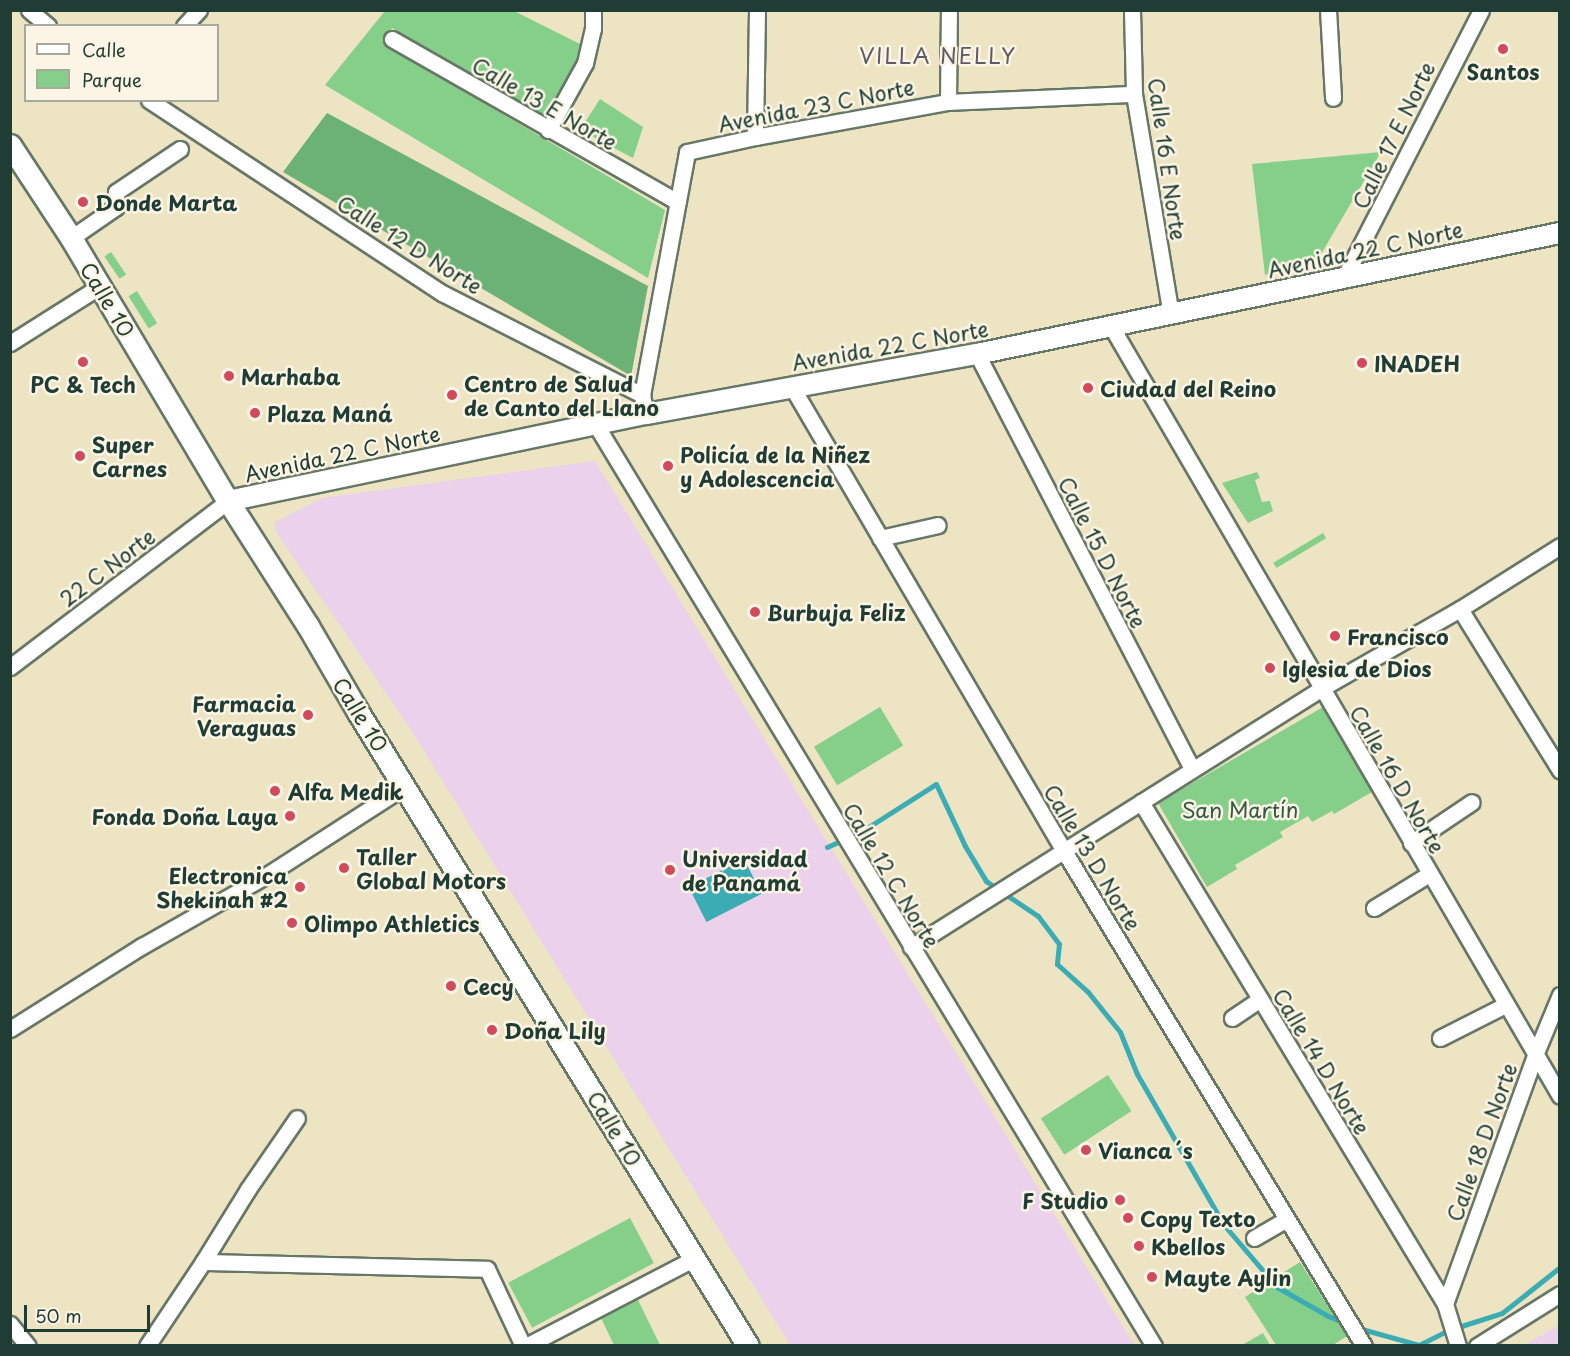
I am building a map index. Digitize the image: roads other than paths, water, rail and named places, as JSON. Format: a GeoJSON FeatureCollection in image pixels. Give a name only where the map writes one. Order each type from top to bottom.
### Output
{"type":"FeatureCollection","features":[{"type":"Feature","properties":{"kind":"main road","name":"Calle 10"},"geometry":{"type":"LineString","coordinates":[[10,145],[71,238],[228,501],[748,1346]]}},
{"type":"Feature","properties":{"kind":"street"},"geometry":{"type":"LineString","coordinates":[[29,10],[46,24]]}},
{"type":"Feature","properties":{"kind":"street"},"geometry":{"type":"LineString","coordinates":[[186,24],[199,10]]}},
{"type":"Feature","properties":{"kind":"street"},"geometry":{"type":"LineString","coordinates":[[548,130],[585,63],[593,29],[593,10]]}},
{"type":"Feature","properties":{"kind":"street"},"geometry":{"type":"LineString","coordinates":[[755,136],[757,10]]}},
{"type":"Feature","properties":{"kind":"street"},"geometry":{"type":"LineString","coordinates":[[948,10],[948,102]]}},
{"type":"Feature","properties":{"kind":"street","name":"Calle 16 E Norte"},"geometry":{"type":"LineString","coordinates":[[1132,10],[1134,94],[1171,314]]}},
{"type":"Feature","properties":{"kind":"street"},"geometry":{"type":"LineString","coordinates":[[1328,10],[1333,98]]}},
{"type":"Feature","properties":{"kind":"street","name":"Calle 17 E Norte"},"geometry":{"type":"LineString","coordinates":[[1344,278],[1481,10]]}},
{"type":"Feature","properties":{"kind":"street","name":"Calle 13 E Norte"},"geometry":{"type":"LineString","coordinates":[[392,39],[548,130],[678,202]]}},
{"type":"Feature","properties":{"kind":"street","name":"Avenida 23 C Norte"},"geometry":{"type":"LineString","coordinates":[[678,202],[687,152],[755,136],[948,102],[1134,94]]}},
{"type":"Feature","properties":{"kind":"street","name":"Calle 12 D Norte"},"geometry":{"type":"LineString","coordinates":[[152,102],[442,293],[644,405]]}},
{"type":"Feature","properties":{"kind":"street"},"geometry":{"type":"LineString","coordinates":[[71,238],[116,207],[116,192],[180,149]]}},
{"type":"Feature","properties":{"kind":"street"},"geometry":{"type":"LineString","coordinates":[[644,405],[678,202]]}},
{"type":"Feature","properties":{"kind":"street","name":"Avenida 22 C Norte"},"geometry":{"type":"LineString","coordinates":[[228,501],[596,426],[644,405],[792,387],[977,354],[1560,233]]}},
{"type":"Feature","properties":{"kind":"street"},"geometry":{"type":"LineString","coordinates":[[10,342],[100,286]]}},
{"type":"Feature","properties":{"kind":"street","name":"Calle 16 D Norte"},"geometry":{"type":"LineString","coordinates":[[1111,326],[1560,1096]]}},
{"type":"Feature","properties":{"kind":"street","name":"Calle 15 D Norte"},"geometry":{"type":"LineString","coordinates":[[977,354],[1192,769]]}},
{"type":"Feature","properties":{"kind":"street","name":"Calle 13 D Norte"},"geometry":{"type":"LineString","coordinates":[[792,387],[1064,850],[1364,1346]]}},
{"type":"Feature","properties":{"kind":"street","name":"Calle 12 C Norte"},"geometry":{"type":"LineString","coordinates":[[596,426],[1154,1346]]}},
{"type":"Feature","properties":{"kind":"street","name":"22 C Norte"},"geometry":{"type":"LineString","coordinates":[[10,667],[228,501]]}},
{"type":"Feature","properties":{"kind":"street"},"geometry":{"type":"LineString","coordinates":[[880,538],[938,525]]}},
{"type":"Feature","properties":{"kind":"street"},"geometry":{"type":"LineString","coordinates":[[911,947],[1322,688],[1460,609],[1560,546]]}},
{"type":"Feature","properties":{"kind":"street"},"geometry":{"type":"LineString","coordinates":[[1460,609],[1560,770]]}},
{"type":"Feature","properties":{"kind":"street"},"geometry":{"type":"LineString","coordinates":[[10,1029],[142,946],[267,874],[405,786]]}},
{"type":"Feature","properties":{"kind":"street","name":"Calle 14 D Norte"},"geometry":{"type":"LineString","coordinates":[[1141,802],[1445,1304],[1458,1346]]}},
{"type":"Feature","properties":{"kind":"street"},"geometry":{"type":"LineString","coordinates":[[1411,843],[1472,802]]}},
{"type":"Feature","properties":{"kind":"street"},"geometry":{"type":"LineString","coordinates":[[1374,908],[1429,874]]}},
{"type":"Feature","properties":{"kind":"street","name":"Calle 18 D Norte"},"geometry":{"type":"LineString","coordinates":[[1445,1304],[1535,1055],[1560,995]]}},
{"type":"Feature","properties":{"kind":"street"},"geometry":{"type":"LineString","coordinates":[[1232,1018],[1260,999]]}},
{"type":"Feature","properties":{"kind":"street"},"geometry":{"type":"LineString","coordinates":[[1440,1038],[1505,1005]]}},
{"type":"Feature","properties":{"kind":"street"},"geometry":{"type":"LineString","coordinates":[[147,1346],[204,1262],[248,1189],[297,1118]]}},
{"type":"Feature","properties":{"kind":"street"},"geometry":{"type":"LineString","coordinates":[[1254,1238],[1287,1219]]}},
{"type":"Feature","properties":{"kind":"street"},"geometry":{"type":"LineString","coordinates":[[204,1262],[487,1269],[524,1346],[694,1258]]}},
{"type":"Feature","properties":{"kind":"street"},"geometry":{"type":"LineString","coordinates":[[1477,1346],[1560,1294]]}},
{"type":"Feature","properties":{"kind":"street"},"geometry":{"type":"LineString","coordinates":[[10,1324],[28,1346]]}},
{"type":"Feature","properties":{"kind":"water"},"geometry":{"type":"Polygon","coordinates":[[[744,859],[762,894],[706,922],[689,887],[744,859]]]}},
{"type":"Feature","properties":{"kind":"waterway"},"geometry":{"type":"LineString","coordinates":[[827,847],[859,833],[936,784],[965,846],[986,881],[998,889]]}},
{"type":"Feature","properties":{"kind":"waterway"},"geometry":{"type":"LineString","coordinates":[[1002,892],[1038,916],[1059,944],[1057,964],[1088,992],[1120,1032],[1137,1074],[1224,1225],[1277,1287],[1345,1323]]}},
{"type":"Feature","properties":{"kind":"waterway"},"geometry":{"type":"LineString","coordinates":[[1455,1328],[1502,1313],[1560,1267]]}},
{"type":"Feature","properties":{"kind":"waterway"},"geometry":{"type":"LineString","coordinates":[[1358,1328],[1419,1345],[1450,1329]]}},
{"type":"Feature","properties":{"kind":"place","name":"Santos"},"geometry":{"type":"Point","coordinates":[1503,49]}},
{"type":"Feature","properties":{"kind":"place","name":"Donde Marta"},"geometry":{"type":"Point","coordinates":[83,202]}},
{"type":"Feature","properties":{"kind":"place","name":"PC & Tech"},"geometry":{"type":"Point","coordinates":[83,362]}},
{"type":"Feature","properties":{"kind":"place","name":"INADEH"},"geometry":{"type":"Point","coordinates":[1362,363]}},
{"type":"Feature","properties":{"kind":"place","name":"Marhaba"},"geometry":{"type":"Point","coordinates":[229,376]}},
{"type":"Feature","properties":{"kind":"place","name":"Ciudad del Reino"},"geometry":{"type":"Point","coordinates":[1088,388]}},
{"type":"Feature","properties":{"kind":"place","name":"Centro de Salud de Canto del Llano"},"geometry":{"type":"Point","coordinates":[452,395]}},
{"type":"Feature","properties":{"kind":"place","name":"Plaza Maná"},"geometry":{"type":"Point","coordinates":[255,413]}},
{"type":"Feature","properties":{"kind":"place","name":"Super Carnes"},"geometry":{"type":"Point","coordinates":[80,456]}},
{"type":"Feature","properties":{"kind":"place","name":"Policía de la Niñez y Adolescencia"},"geometry":{"type":"Point","coordinates":[668,466]}},
{"type":"Feature","properties":{"kind":"place","name":"Burbuja Feliz"},"geometry":{"type":"Point","coordinates":[755,612]}},
{"type":"Feature","properties":{"kind":"place","name":"Francisco"},"geometry":{"type":"Point","coordinates":[1335,636]}},
{"type":"Feature","properties":{"kind":"place","name":"Iglesia de Dios"},"geometry":{"type":"Point","coordinates":[1270,668]}},
{"type":"Feature","properties":{"kind":"place","name":"Farmacia Veraguas"},"geometry":{"type":"Point","coordinates":[308,715]}},
{"type":"Feature","properties":{"kind":"place","name":"Alfa Medik"},"geometry":{"type":"Point","coordinates":[275,791]}},
{"type":"Feature","properties":{"kind":"place","name":"Fonda Doña Laya"},"geometry":{"type":"Point","coordinates":[290,816]}},
{"type":"Feature","properties":{"kind":"place","name":"Taller Global Motors"},"geometry":{"type":"Point","coordinates":[344,868]}},
{"type":"Feature","properties":{"kind":"place","name":"Universidad de Panamá"},"geometry":{"type":"Point","coordinates":[670,870]}},
{"type":"Feature","properties":{"kind":"place","name":"Electronica Shekinah #2"},"geometry":{"type":"Point","coordinates":[300,887]}},
{"type":"Feature","properties":{"kind":"place","name":"Olimpo Athletics"},"geometry":{"type":"Point","coordinates":[292,923]}},
{"type":"Feature","properties":{"kind":"place","name":"Cecy"},"geometry":{"type":"Point","coordinates":[451,986]}},
{"type":"Feature","properties":{"kind":"place","name":"Doña Lily"},"geometry":{"type":"Point","coordinates":[492,1030]}},
{"type":"Feature","properties":{"kind":"place","name":"Vianca´s"},"geometry":{"type":"Point","coordinates":[1086,1150]}},
{"type":"Feature","properties":{"kind":"place","name":"F Studio"},"geometry":{"type":"Point","coordinates":[1120,1200]}},
{"type":"Feature","properties":{"kind":"place","name":"Copy Texto"},"geometry":{"type":"Point","coordinates":[1128,1218]}},
{"type":"Feature","properties":{"kind":"place","name":"Kbellos"},"geometry":{"type":"Point","coordinates":[1139,1246]}},
{"type":"Feature","properties":{"kind":"place","name":"Mayte Aylin"},"geometry":{"type":"Point","coordinates":[1152,1277]}},
{"type":"Feature","properties":{"kind":"district","name":"VILLA NELLY"},"geometry":{"type":"Point","coordinates":[938,55]}},
{"type":"Feature","properties":{"kind":"park label","name":"San Martín"},"geometry":{"type":"Point","coordinates":[1240,809]}}]}
